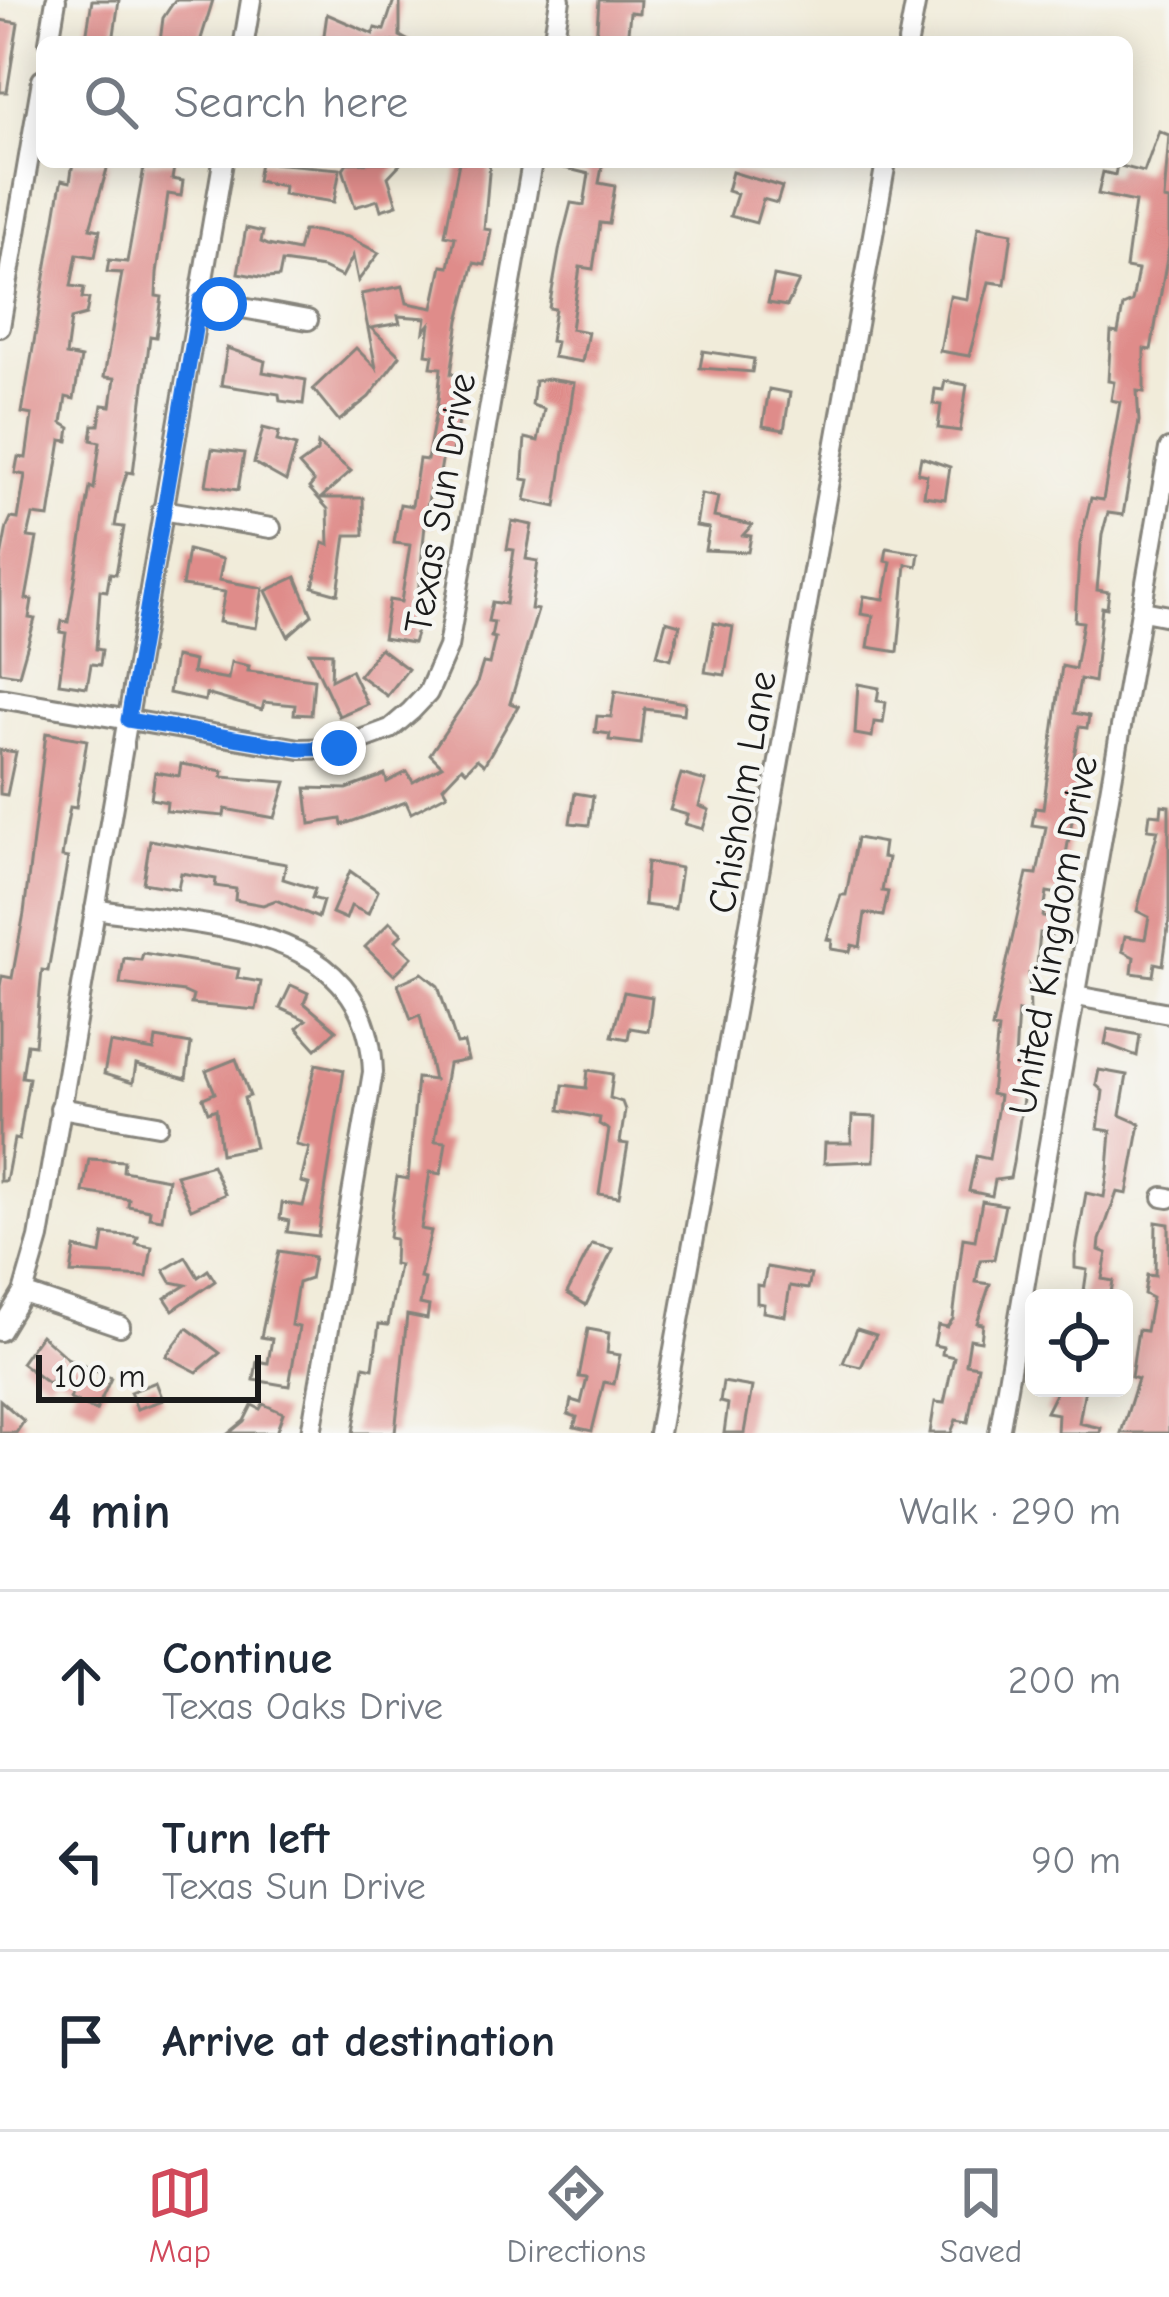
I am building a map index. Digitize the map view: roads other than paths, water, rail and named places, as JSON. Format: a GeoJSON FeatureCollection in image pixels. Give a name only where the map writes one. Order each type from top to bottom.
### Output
{"type":"FeatureCollection","features":[{"type":"Feature","properties":{"kind":"street"},"geometry":{"type":"LineString","coordinates":[[50,36],[56,0]]}},
{"type":"Feature","properties":{"kind":"street"},"geometry":{"type":"LineString","coordinates":[[245,36],[251,0]]}},
{"type":"Feature","properties":{"kind":"street"},"geometry":{"type":"LineString","coordinates":[[554,36],[560,0]]}},
{"type":"Feature","properties":{"kind":"street"},"geometry":{"type":"LineString","coordinates":[[909,36],[916,0]]}},
{"type":"Feature","properties":{"kind":"street"},"geometry":{"type":"LineString","coordinates":[[0,327],[36,115]]}},
{"type":"Feature","properties":{"kind":"street"},"geometry":{"type":"LineString","coordinates":[[0,1331],[23,1293],[39,1238],[222,168]]}},
{"type":"Feature","properties":{"kind":"street","name":"Texas Sun Drive"},"geometry":{"type":"LineString","coordinates":[[0,698],[300,749],[339,748],[390,729],[428,693],[448,647],[531,168]]}},
{"type":"Feature","properties":{"kind":"street","name":"Chisholm Lane"},"geometry":{"type":"LineString","coordinates":[[659,1433],[885,168]]}},
{"type":"Feature","properties":{"kind":"street"},"geometry":{"type":"LineString","coordinates":[[200,300],[308,320]]}},
{"type":"Feature","properties":{"kind":"street","name":"United Kingdom Drive"},"geometry":{"type":"LineString","coordinates":[[999,1433],[1169,449]]}},
{"type":"Feature","properties":{"kind":"street"},"geometry":{"type":"LineString","coordinates":[[162,510],[271,528]]}},
{"type":"Feature","properties":{"kind":"street"},"geometry":{"type":"LineString","coordinates":[[1143,610],[1169,616]]}},
{"type":"Feature","properties":{"kind":"street"},"geometry":{"type":"LineString","coordinates":[[95,908],[303,950],[341,982],[369,1030],[374,1072],[311,1433]]}},
{"type":"Feature","properties":{"kind":"street"},"geometry":{"type":"LineString","coordinates":[[1076,996],[1169,1012]]}},
{"type":"Feature","properties":{"kind":"street"},"geometry":{"type":"LineString","coordinates":[[60,1108],[158,1124]]}},
{"type":"Feature","properties":{"kind":"street"},"geometry":{"type":"LineString","coordinates":[[23,1293],[120,1326]]}}]}
